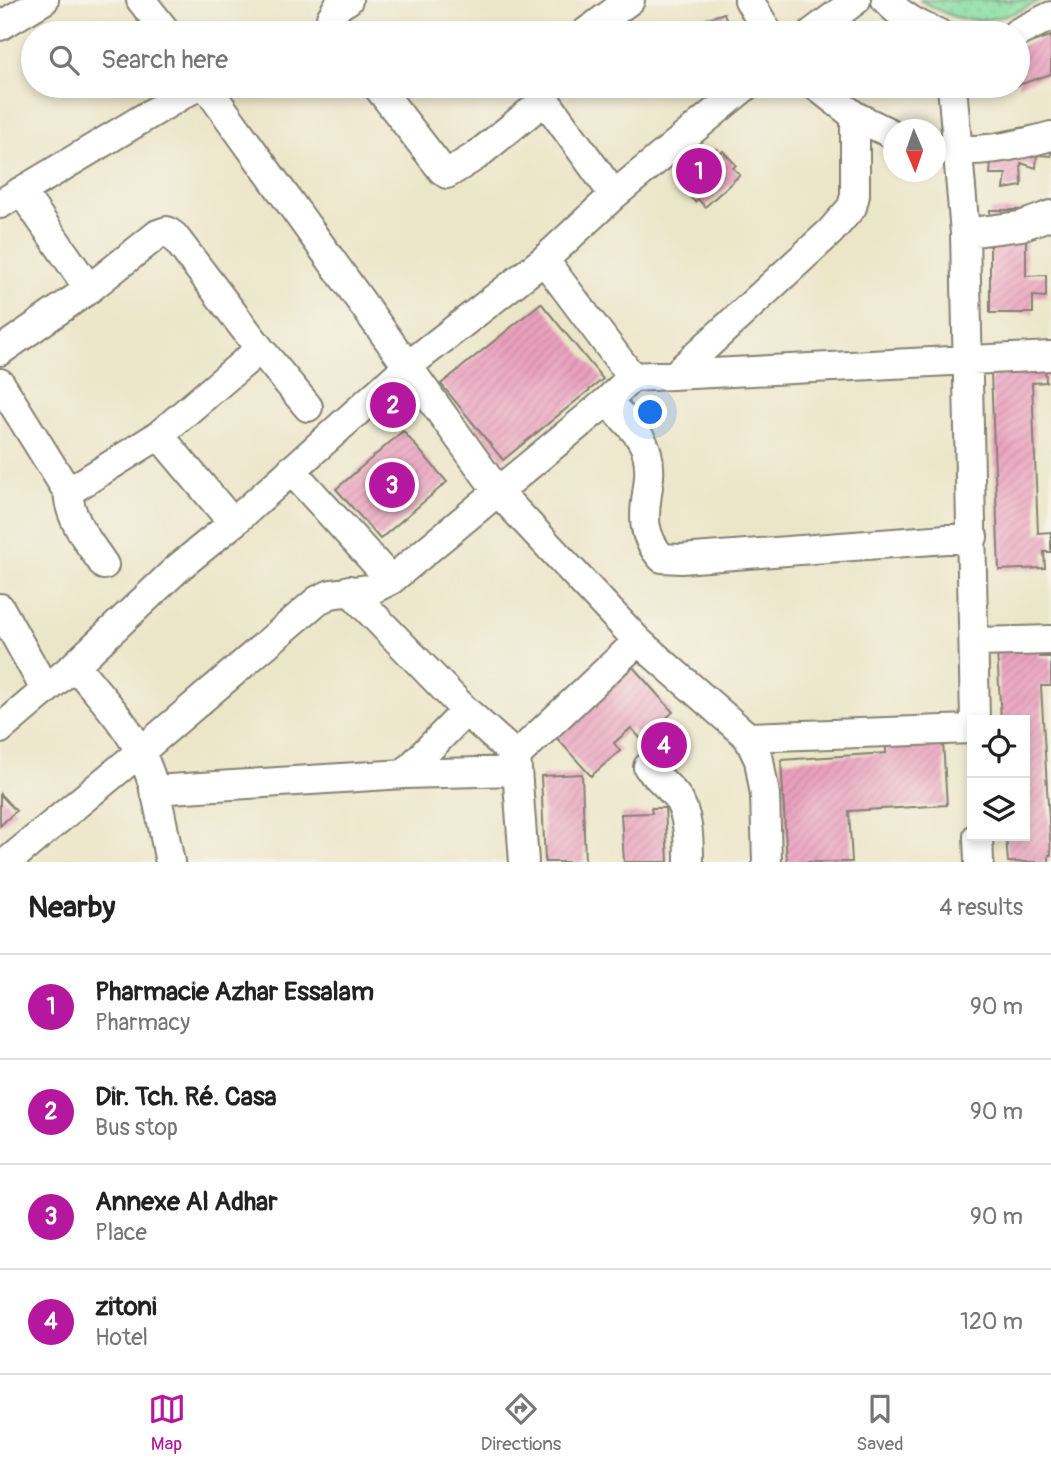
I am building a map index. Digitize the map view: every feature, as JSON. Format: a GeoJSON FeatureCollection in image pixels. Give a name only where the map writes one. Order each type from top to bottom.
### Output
{"type":"FeatureCollection","features":[{"type":"Feature","properties":{"kind":"street"},"geometry":{"type":"LineString","coordinates":[[0,26],[44,0]]}},
{"type":"Feature","properties":{"kind":"street"},"geometry":{"type":"LineString","coordinates":[[141,0],[158,21]]}},
{"type":"Feature","properties":{"kind":"street"},"geometry":{"type":"LineString","coordinates":[[332,21],[338,6],[348,0]]}},
{"type":"Feature","properties":{"kind":"street"},"geometry":{"type":"LineString","coordinates":[[601,21],[630,0]]}},
{"type":"Feature","properties":{"kind":"street"},"geometry":{"type":"LineString","coordinates":[[749,0],[761,21]]}},
{"type":"Feature","properties":{"kind":"street"},"geometry":{"type":"LineString","coordinates":[[828,21],[856,0]]}},
{"type":"Feature","properties":{"kind":"street"},"geometry":{"type":"LineString","coordinates":[[886,0],[912,21]]}},
{"type":"Feature","properties":{"kind":"street"},"geometry":{"type":"LineString","coordinates":[[1030,26],[1051,16]]}},
{"type":"Feature","properties":{"kind":"street"},"geometry":{"type":"LineString","coordinates":[[89,289],[11,197],[177,98]]}},
{"type":"Feature","properties":{"kind":"street"},"geometry":{"type":"LineString","coordinates":[[215,98],[498,492],[638,641],[748,737],[759,760],[765,795],[767,862]]}},
{"type":"Feature","properties":{"kind":"street"},"geometry":{"type":"LineString","coordinates":[[386,98],[447,174],[476,156],[536,98]]}},
{"type":"Feature","properties":{"kind":"street"},"geometry":{"type":"LineString","coordinates":[[545,98],[614,195]]}},
{"type":"Feature","properties":{"kind":"street"},"geometry":{"type":"LineString","coordinates":[[0,729],[409,365],[544,260],[614,195],[731,98]]}},
{"type":"Feature","properties":{"kind":"street"},"geometry":{"type":"LineString","coordinates":[[832,98],[855,116],[883,130]]}},
{"type":"Feature","properties":{"kind":"street"},"geometry":{"type":"LineString","coordinates":[[951,98],[946,149],[965,233],[975,715]]}},
{"type":"Feature","properties":{"kind":"street"},"geometry":{"type":"LineString","coordinates":[[675,375],[830,232],[852,207],[855,195],[855,116]]}},
{"type":"Feature","properties":{"kind":"street"},"geometry":{"type":"LineString","coordinates":[[946,149],[1016,145],[1051,136]]}},
{"type":"Feature","properties":{"kind":"street"},"geometry":{"type":"LineString","coordinates":[[965,233],[1021,226],[1051,215]]}},
{"type":"Feature","properties":{"kind":"street"},"geometry":{"type":"LineString","coordinates":[[0,351],[89,289],[158,234],[167,231],[174,236],[307,407]]}},
{"type":"Feature","properties":{"kind":"street"},"geometry":{"type":"LineString","coordinates":[[544,260],[632,377]]}},
{"type":"Feature","properties":{"kind":"street"},"geometry":{"type":"LineString","coordinates":[[68,492],[159,435],[260,349]]}},
{"type":"Feature","properties":{"kind":"street"},"geometry":{"type":"LineString","coordinates":[[7,862],[318,600],[349,590],[375,588],[391,580],[607,401],[632,377],[1051,356]]}},
{"type":"Feature","properties":{"kind":"street"},"geometry":{"type":"LineString","coordinates":[[0,383],[68,492],[74,521],[104,565]]}},
{"type":"Feature","properties":{"kind":"street"},"geometry":{"type":"LineString","coordinates":[[607,401],[644,443],[649,465],[645,502],[646,533],[653,548],[662,558],[681,559],[972,537]]}},
{"type":"Feature","properties":{"kind":"street"},"geometry":{"type":"LineString","coordinates":[[159,435],[233,523]]}},
{"type":"Feature","properties":{"kind":"street"},"geometry":{"type":"LineString","coordinates":[[290,470],[391,580]]}},
{"type":"Feature","properties":{"kind":"street"},"geometry":{"type":"LineString","coordinates":[[349,590],[516,764],[524,862]]}},
{"type":"Feature","properties":{"kind":"street"},"geometry":{"type":"LineString","coordinates":[[0,608],[45,689]]}},
{"type":"Feature","properties":{"kind":"street"},"geometry":{"type":"LineString","coordinates":[[975,642],[1051,640]]}},
{"type":"Feature","properties":{"kind":"street"},"geometry":{"type":"LineString","coordinates":[[154,790],[516,764],[638,641]]}},
{"type":"Feature","properties":{"kind":"street"},"geometry":{"type":"LineString","coordinates":[[75,665],[113,712],[140,752],[154,790],[170,862]]}},
{"type":"Feature","properties":{"kind":"street"},"geometry":{"type":"LineString","coordinates":[[404,774],[466,711]]}},
{"type":"Feature","properties":{"kind":"street"},"geometry":{"type":"LineString","coordinates":[[748,737],[967,729]]}},
{"type":"Feature","properties":{"kind":"street"},"geometry":{"type":"LineString","coordinates":[[648,767],[678,798],[687,830],[689,862]]}},
{"type":"Feature","properties":{"kind":"street"},"geometry":{"type":"LineString","coordinates":[[978,841],[979,862]]}},
{"type":"Feature","properties":{"kind":"green space"},"geometry":{"type":"Polygon","coordinates":[[[919,0],[1040,0],[1008,15],[972,20],[949,15],[919,0]]]}},
{"type":"Feature","properties":{"kind":"building"},"geometry":{"type":"Polygon","coordinates":[[[724,13],[727,21],[700,21],[724,13]]]}},
{"type":"Feature","properties":{"kind":"building"},"geometry":{"type":"Polygon","coordinates":[[[1051,36],[1051,74],[1030,81],[1030,43],[1051,36]]]}},
{"type":"Feature","properties":{"kind":"building"},"geometry":{"type":"Polygon","coordinates":[[[1051,122],[1051,156],[1037,155],[1036,168],[1021,163],[1022,186],[1004,189],[1006,174],[990,174],[993,133],[1051,122]]]}},
{"type":"Feature","properties":{"kind":"building"},"geometry":{"type":"Polygon","coordinates":[[[716,149],[720,153],[723,151],[736,165],[733,168],[740,175],[705,207],[698,199],[695,202],[682,188],[685,185],[681,181],[716,149]]]}},
{"type":"Feature","properties":{"kind":"building"},"geometry":{"type":"Polygon","coordinates":[[[990,210],[1026,210],[1026,276],[1046,275],[1046,297],[1033,296],[1033,313],[990,313],[990,210]]]}},
{"type":"Feature","properties":{"kind":"building"},"geometry":{"type":"Polygon","coordinates":[[[541,303],[603,379],[503,460],[441,384],[541,303]]]}},
{"type":"Feature","properties":{"kind":"building"},"geometry":{"type":"Polygon","coordinates":[[[990,348],[1045,362],[1046,382],[1032,383],[1038,533],[1051,532],[1051,552],[1044,552],[1045,568],[999,570],[990,348]]]}},
{"type":"Feature","properties":{"kind":"building"},"geometry":{"type":"Polygon","coordinates":[[[403,431],[447,482],[380,539],[336,489],[403,431]]]}},
{"type":"Feature","properties":{"kind":"building"},"geometry":{"type":"Polygon","coordinates":[[[1040,649],[1040,657],[1051,657],[1051,686],[1041,686],[1051,855],[1049,862],[1008,862],[1006,841],[1030,841],[1030,715],[1001,715],[997,651],[1040,649]]]}},
{"type":"Feature","properties":{"kind":"building"},"geometry":{"type":"Polygon","coordinates":[[[633,667],[673,712],[642,740],[631,728],[614,743],[620,751],[591,776],[555,736],[633,667]]]}},
{"type":"Feature","properties":{"kind":"building"},"geometry":{"type":"Polygon","coordinates":[[[943,742],[947,805],[849,811],[852,862],[787,862],[781,760],[886,753],[886,746],[943,742]]]}},
{"type":"Feature","properties":{"kind":"building"},"geometry":{"type":"Polygon","coordinates":[[[582,774],[585,862],[545,862],[541,776],[582,774]]]}},
{"type":"Feature","properties":{"kind":"building"},"geometry":{"type":"Polygon","coordinates":[[[0,794],[16,811],[0,826],[0,794]]]}},
{"type":"Feature","properties":{"kind":"building"},"geometry":{"type":"Polygon","coordinates":[[[651,808],[665,808],[668,862],[624,862],[621,814],[652,813],[651,808]]]}},
{"type":"Feature","properties":{"kind":"place","name":"Pharmacie Azhar Essalam"},"geometry":{"type":"Point","coordinates":[699,171]}},
{"type":"Feature","properties":{"kind":"place","name":"Dir. Tch. Ré. Casa"},"geometry":{"type":"Point","coordinates":[393,405]}},
{"type":"Feature","properties":{"kind":"place","name":"Annexe Al Adhar"},"geometry":{"type":"Point","coordinates":[392,485]}},
{"type":"Feature","properties":{"kind":"place","name":"zitoni"},"geometry":{"type":"Point","coordinates":[664,745]}}]}
